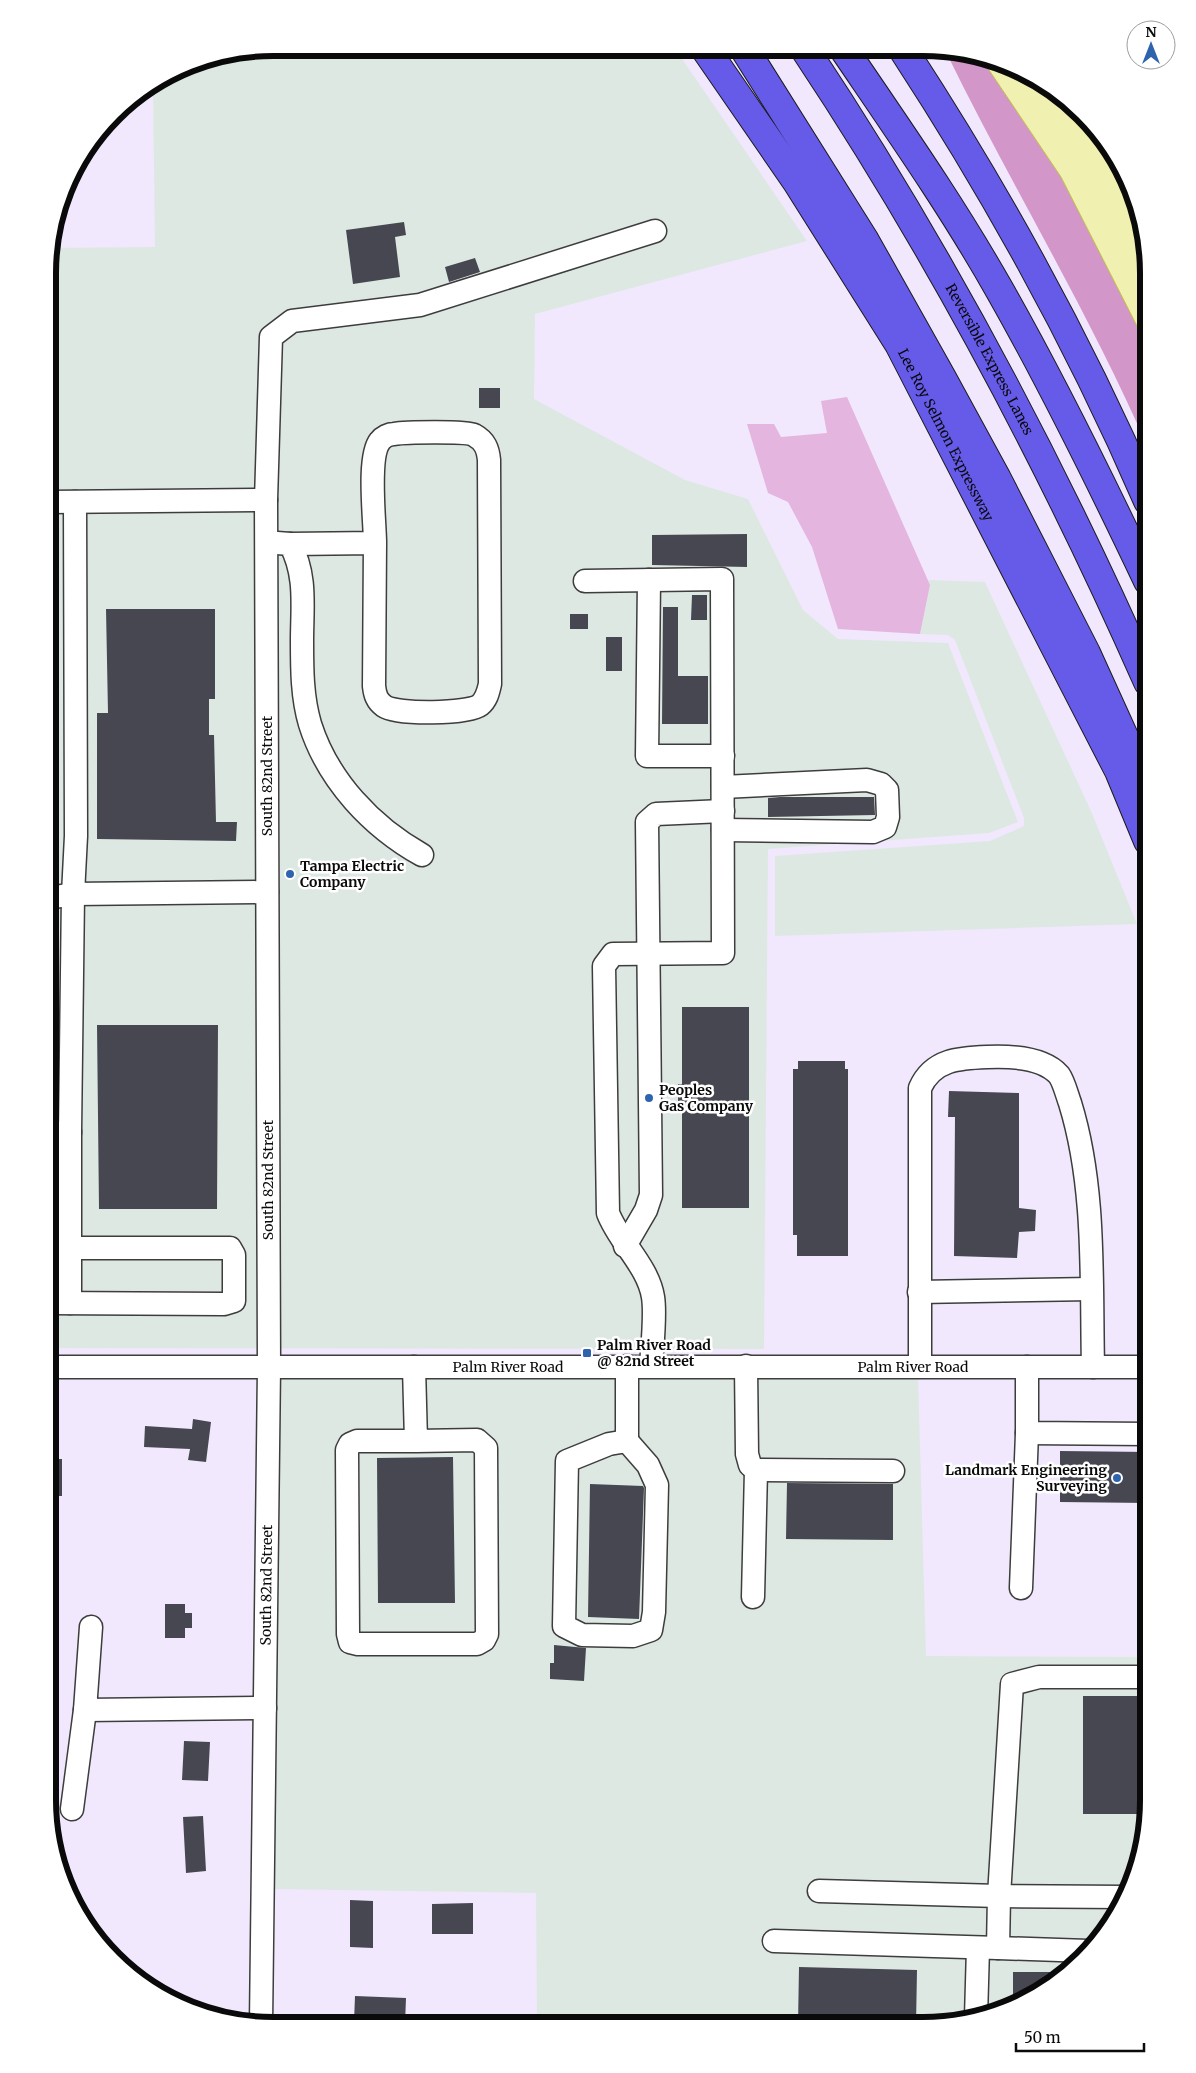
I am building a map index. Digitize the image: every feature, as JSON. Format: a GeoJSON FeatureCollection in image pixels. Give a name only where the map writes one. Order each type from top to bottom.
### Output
{"type":"FeatureCollection","features":[{"type":"Feature","properties":{"kind":"highway","name":"Lee Roy Selmon Expressway"},"geometry":{"type":"LineString","coordinates":[[710,56],[797,182],[899,344],[1120,771],[1140,821]]}},
{"type":"Feature","properties":{"kind":"highway"},"geometry":{"type":"LineString","coordinates":[[749,56],[865,241],[997,479],[1086,653],[1140,774]]}},
{"type":"Feature","properties":{"kind":"highway","name":"Reversible Express Lanes"},"geometry":{"type":"LineString","coordinates":[[809,56],[891,184],[968,316],[1074,520],[1140,664]]}},
{"type":"Feature","properties":{"kind":"highway"},"geometry":{"type":"LineString","coordinates":[[848,56],[913,150],[998,287],[1051,383],[1140,565]]}},
{"type":"Feature","properties":{"kind":"highway"},"geometry":{"type":"LineString","coordinates":[[907,56],[989,186],[1039,276],[1087,368],[1140,484]]}},
{"type":"Feature","properties":{"kind":"street","name":"South 82nd Street"},"geometry":{"type":"LineString","coordinates":[[261,2016],[269,1367],[266,500],[271,338],[292,321],[420,305],[655,231]]}},
{"type":"Feature","properties":{"kind":"street"},"geometry":{"type":"LineString","coordinates":[[395,434],[470,434],[482,441],[488,450],[489,460],[490,684],[487,695],[480,705],[465,711],[403,711],[386,707],[379,701],[374,686],[375,543],[374,467],[376,448],[381,439],[395,434]]}},
{"type":"Feature","properties":{"kind":"street"},"geometry":{"type":"LineString","coordinates":[[56,502],[266,500]]}},
{"type":"Feature","properties":{"kind":"street"},"geometry":{"type":"LineString","coordinates":[[70,1303],[73,894],[76,836],[75,502]]}},
{"type":"Feature","properties":{"kind":"street"},"geometry":{"type":"LineString","coordinates":[[266,544],[375,543]]}},
{"type":"Feature","properties":{"kind":"street"},"geometry":{"type":"LineString","coordinates":[[290,544],[298,560],[303,584],[303,678],[310,726],[330,765],[357,805],[394,838],[422,856]]}},
{"type":"Feature","properties":{"kind":"street"},"geometry":{"type":"LineString","coordinates":[[584,581],[722,579],[723,953],[613,954],[604,966],[608,1213],[625,1246],[644,1274],[653,1297],[651,1366]]}},
{"type":"Feature","properties":{"kind":"street"},"geometry":{"type":"LineString","coordinates":[[649,580],[647,756],[723,756]]}},
{"type":"Feature","properties":{"kind":"street"},"geometry":{"type":"LineString","coordinates":[[625,1246],[646,1210],[651,1195],[650,953],[647,822],[656,814],[872,832],[885,827],[888,817],[886,790],[881,784],[867,780],[723,788]]}},
{"type":"Feature","properties":{"kind":"street"},"geometry":{"type":"LineString","coordinates":[[56,897],[73,894],[267,892]]}},
{"type":"Feature","properties":{"kind":"street"},"geometry":{"type":"LineString","coordinates":[[920,1366],[920,1088],[929,1073],[949,1060],[994,1056],[1045,1064],[1060,1076],[1078,1129],[1083,1158],[1089,1226],[1093,1367]]}},
{"type":"Feature","properties":{"kind":"street"},"geometry":{"type":"LineString","coordinates":[[56,1133],[70,1132]]}},
{"type":"Feature","properties":{"kind":"street"},"geometry":{"type":"LineString","coordinates":[[56,1248],[230,1248],[234,1255],[234,1301],[224,1304],[56,1303]]}},
{"type":"Feature","properties":{"kind":"street"},"geometry":{"type":"LineString","coordinates":[[919,1292],[1091,1289]]}},
{"type":"Feature","properties":{"kind":"street"},"geometry":{"type":"LineString","coordinates":[[627,1366],[627,1441],[648,1465],[657,1484],[654,1612],[651,1630],[633,1636],[582,1635],[564,1626],[567,1461],[609,1444],[627,1441]]}},
{"type":"Feature","properties":{"kind":"street"},"geometry":{"type":"LineString","coordinates":[[746,1366],[747,1454],[750,1465],[756,1470],[893,1471]]}},
{"type":"Feature","properties":{"kind":"street","name":"Palm River Road"},"geometry":{"type":"LineString","coordinates":[[56,1367],[1140,1367]]}},
{"type":"Feature","properties":{"kind":"street"},"geometry":{"type":"LineString","coordinates":[[414,1367],[416,1441]]}},
{"type":"Feature","properties":{"kind":"street"},"geometry":{"type":"LineString","coordinates":[[1021,1588],[1027,1367]]}},
{"type":"Feature","properties":{"kind":"street"},"geometry":{"type":"LineString","coordinates":[[1026,1433],[1140,1434]]}},
{"type":"Feature","properties":{"kind":"street"},"geometry":{"type":"LineString","coordinates":[[477,1440],[486,1448],[487,1634],[484,1640],[477,1644],[358,1644],[350,1642],[348,1634],[347,1450],[350,1444],[357,1441],[416,1441],[477,1440]]}},
{"type":"Feature","properties":{"kind":"street"},"geometry":{"type":"LineString","coordinates":[[753,1597],[756,1470]]}},
{"type":"Feature","properties":{"kind":"street"},"geometry":{"type":"LineString","coordinates":[[72,1809],[85,1710],[92,1627]]}},
{"type":"Feature","properties":{"kind":"street"},"geometry":{"type":"LineString","coordinates":[[977,2009],[999,1896],[1012,1684],[1039,1677],[1140,1677]]}},
{"type":"Feature","properties":{"kind":"street"},"geometry":{"type":"LineString","coordinates":[[85,1710],[264,1708]]}},
{"type":"Feature","properties":{"kind":"street"},"geometry":{"type":"LineString","coordinates":[[819,1892],[1117,1897]]}},
{"type":"Feature","properties":{"kind":"street"},"geometry":{"type":"LineString","coordinates":[[774,1941],[1078,1951]]}},
{"type":"Feature","properties":{"kind":"shaded area","name":"Tampa Electric Company"},"geometry":{"type":"Polygon","coordinates":[[[273,56],[680,56],[807,241],[535,314],[534,399],[685,480],[748,499],[803,610],[838,639],[948,643],[1018,822],[989,833],[768,849],[764,1349],[56,1348],[56,273],[58,248],[155,247],[153,93],[177,79],[203,68],[231,60],[273,56]]]}},
{"type":"Feature","properties":{"kind":"shaded area"},"geometry":{"type":"Polygon","coordinates":[[[949,58],[988,66],[1061,177],[1140,335],[1140,430],[1101,347],[949,58]]]}},
{"type":"Feature","properties":{"kind":"shaded area"},"geometry":{"type":"Polygon","coordinates":[[[988,66],[1019,79],[1055,101],[1086,130],[1111,165],[1128,203],[1136,231],[1140,273],[1140,335],[1061,177],[988,66]]]}},
{"type":"Feature","properties":{"kind":"shaded area"},"geometry":{"type":"Polygon","coordinates":[[[847,397],[930,585],[920,634],[838,629],[812,547],[788,502],[768,493],[747,424],[774,424],[781,437],[827,433],[821,401],[847,397]]]}},
{"type":"Feature","properties":{"kind":"shaded area"},"geometry":{"type":"Polygon","coordinates":[[[928,580],[985,582],[1091,811],[1137,924],[775,936],[775,856],[990,841],[1024,826],[1024,818],[955,640],[948,635],[920,634],[930,585],[928,580]]]}},
{"type":"Feature","properties":{"kind":"shaded area"},"geometry":{"type":"Polygon","coordinates":[[[918,1376],[926,1656],[1140,1657],[1140,1800],[1138,1828],[1128,1870],[1111,1908],[1086,1943],[1055,1972],[1031,1988],[1006,2000],[965,2013],[923,2017],[537,2017],[536,1893],[271,1889],[277,1377],[918,1376]]]}},
{"type":"Feature","properties":{"kind":"building"},"geometry":{"type":"Polygon","coordinates":[[[404,222],[406,235],[395,237],[400,277],[353,284],[346,230],[404,222]]]}},
{"type":"Feature","properties":{"kind":"building"},"geometry":{"type":"Polygon","coordinates":[[[475,258],[480,272],[449,282],[445,267],[475,258]]]}},
{"type":"Feature","properties":{"kind":"building"},"geometry":{"type":"Polygon","coordinates":[[[479,388],[500,388],[500,408],[479,408],[479,388]]]}},
{"type":"Feature","properties":{"kind":"building"},"geometry":{"type":"Polygon","coordinates":[[[747,534],[747,567],[652,565],[652,535],[747,534]]]}},
{"type":"Feature","properties":{"kind":"building"},"geometry":{"type":"Polygon","coordinates":[[[692,595],[707,595],[707,620],[691,620],[692,595]]]}},
{"type":"Feature","properties":{"kind":"building"},"geometry":{"type":"Polygon","coordinates":[[[663,607],[678,607],[678,676],[708,676],[708,724],[662,724],[663,607]]]}},
{"type":"Feature","properties":{"kind":"building"},"geometry":{"type":"Polygon","coordinates":[[[106,609],[215,609],[215,699],[209,699],[209,735],[214,735],[216,822],[237,822],[236,841],[97,839],[97,713],[108,713],[106,609]]]}},
{"type":"Feature","properties":{"kind":"building"},"geometry":{"type":"Polygon","coordinates":[[[570,614],[588,614],[588,629],[570,629],[570,614]]]}},
{"type":"Feature","properties":{"kind":"building"},"geometry":{"type":"Polygon","coordinates":[[[606,637],[622,637],[622,671],[606,671],[606,637]]]}},
{"type":"Feature","properties":{"kind":"building"},"geometry":{"type":"Polygon","coordinates":[[[874,797],[875,815],[768,817],[768,798],[874,797]]]}},
{"type":"Feature","properties":{"kind":"building"},"geometry":{"type":"Polygon","coordinates":[[[682,1007],[749,1007],[749,1208],[682,1208],[682,1104],[678,1104],[678,1084],[682,1084],[682,1007]]]}},
{"type":"Feature","properties":{"kind":"building"},"geometry":{"type":"Polygon","coordinates":[[[97,1025],[218,1025],[217,1209],[99,1209],[97,1025]]]}},
{"type":"Feature","properties":{"kind":"building"},"geometry":{"type":"Polygon","coordinates":[[[798,1061],[845,1061],[845,1069],[848,1069],[848,1256],[797,1256],[797,1235],[793,1235],[793,1069],[798,1069],[798,1061]]]}},
{"type":"Feature","properties":{"kind":"building"},"geometry":{"type":"Polygon","coordinates":[[[949,1091],[1019,1093],[1019,1208],[1036,1210],[1035,1231],[1019,1232],[1017,1258],[954,1256],[955,1117],[948,1117],[949,1091]]]}},
{"type":"Feature","properties":{"kind":"building"},"geometry":{"type":"Polygon","coordinates":[[[193,1419],[211,1422],[206,1462],[188,1460],[190,1449],[144,1447],[145,1426],[192,1429],[193,1419]]]}},
{"type":"Feature","properties":{"kind":"building"},"geometry":{"type":"Polygon","coordinates":[[[1060,1451],[1140,1452],[1140,1503],[1060,1502],[1060,1451]]]}},
{"type":"Feature","properties":{"kind":"building"},"geometry":{"type":"Polygon","coordinates":[[[453,1457],[455,1603],[378,1603],[377,1458],[453,1457]]]}},
{"type":"Feature","properties":{"kind":"building"},"geometry":{"type":"Polygon","coordinates":[[[56,1459],[62,1459],[62,1496],[56,1496],[56,1459]]]}},
{"type":"Feature","properties":{"kind":"building"},"geometry":{"type":"Polygon","coordinates":[[[787,1483],[893,1484],[893,1540],[786,1539],[787,1483]]]}},
{"type":"Feature","properties":{"kind":"building"},"geometry":{"type":"Polygon","coordinates":[[[590,1484],[643,1486],[644,1488],[639,1619],[588,1617],[590,1484]]]}},
{"type":"Feature","properties":{"kind":"building"},"geometry":{"type":"Polygon","coordinates":[[[165,1604],[185,1604],[185,1613],[192,1613],[192,1628],[185,1628],[185,1638],[165,1638],[165,1604]]]}},
{"type":"Feature","properties":{"kind":"building"},"geometry":{"type":"Polygon","coordinates":[[[554,1645],[586,1648],[584,1681],[550,1679],[550,1663],[554,1663],[554,1645]]]}},
{"type":"Feature","properties":{"kind":"building"},"geometry":{"type":"Polygon","coordinates":[[[1083,1696],[1140,1696],[1139,1814],[1083,1814],[1083,1696]]]}},
{"type":"Feature","properties":{"kind":"building"},"geometry":{"type":"Polygon","coordinates":[[[184,1741],[210,1742],[208,1781],[182,1780],[184,1741]]]}},
{"type":"Feature","properties":{"kind":"building"},"geometry":{"type":"Polygon","coordinates":[[[203,1816],[206,1871],[186,1873],[183,1817],[203,1816]]]}},
{"type":"Feature","properties":{"kind":"building"},"geometry":{"type":"Polygon","coordinates":[[[350,1900],[373,1901],[373,1948],[350,1947],[350,1900]]]}},
{"type":"Feature","properties":{"kind":"building"},"geometry":{"type":"Polygon","coordinates":[[[473,1903],[473,1934],[432,1934],[432,1904],[473,1903]]]}},
{"type":"Feature","properties":{"kind":"building"},"geometry":{"type":"Polygon","coordinates":[[[799,1967],[917,1970],[916,2017],[798,2017],[799,1967]]]}},
{"type":"Feature","properties":{"kind":"building"},"geometry":{"type":"Polygon","coordinates":[[[1013,1972],[1055,1972],[1031,1988],[1013,1997],[1013,1972]]]}},
{"type":"Feature","properties":{"kind":"building"},"geometry":{"type":"Polygon","coordinates":[[[355,1996],[406,1998],[405,2017],[354,2017],[355,1996]]]}},
{"type":"Feature","properties":{"kind":"place","name":"Tampa Electric Company"},"geometry":{"type":"Point","coordinates":[290,874]}},
{"type":"Feature","properties":{"kind":"place","name":"Peoples Gas Company"},"geometry":{"type":"Point","coordinates":[649,1098]}},
{"type":"Feature","properties":{"kind":"place","name":"Palm River Road @ 82nd Street"},"geometry":{"type":"Point","coordinates":[587,1353]}},
{"type":"Feature","properties":{"kind":"place","name":"Landmark Engineering Surveying"},"geometry":{"type":"Point","coordinates":[1117,1478]}}]}
